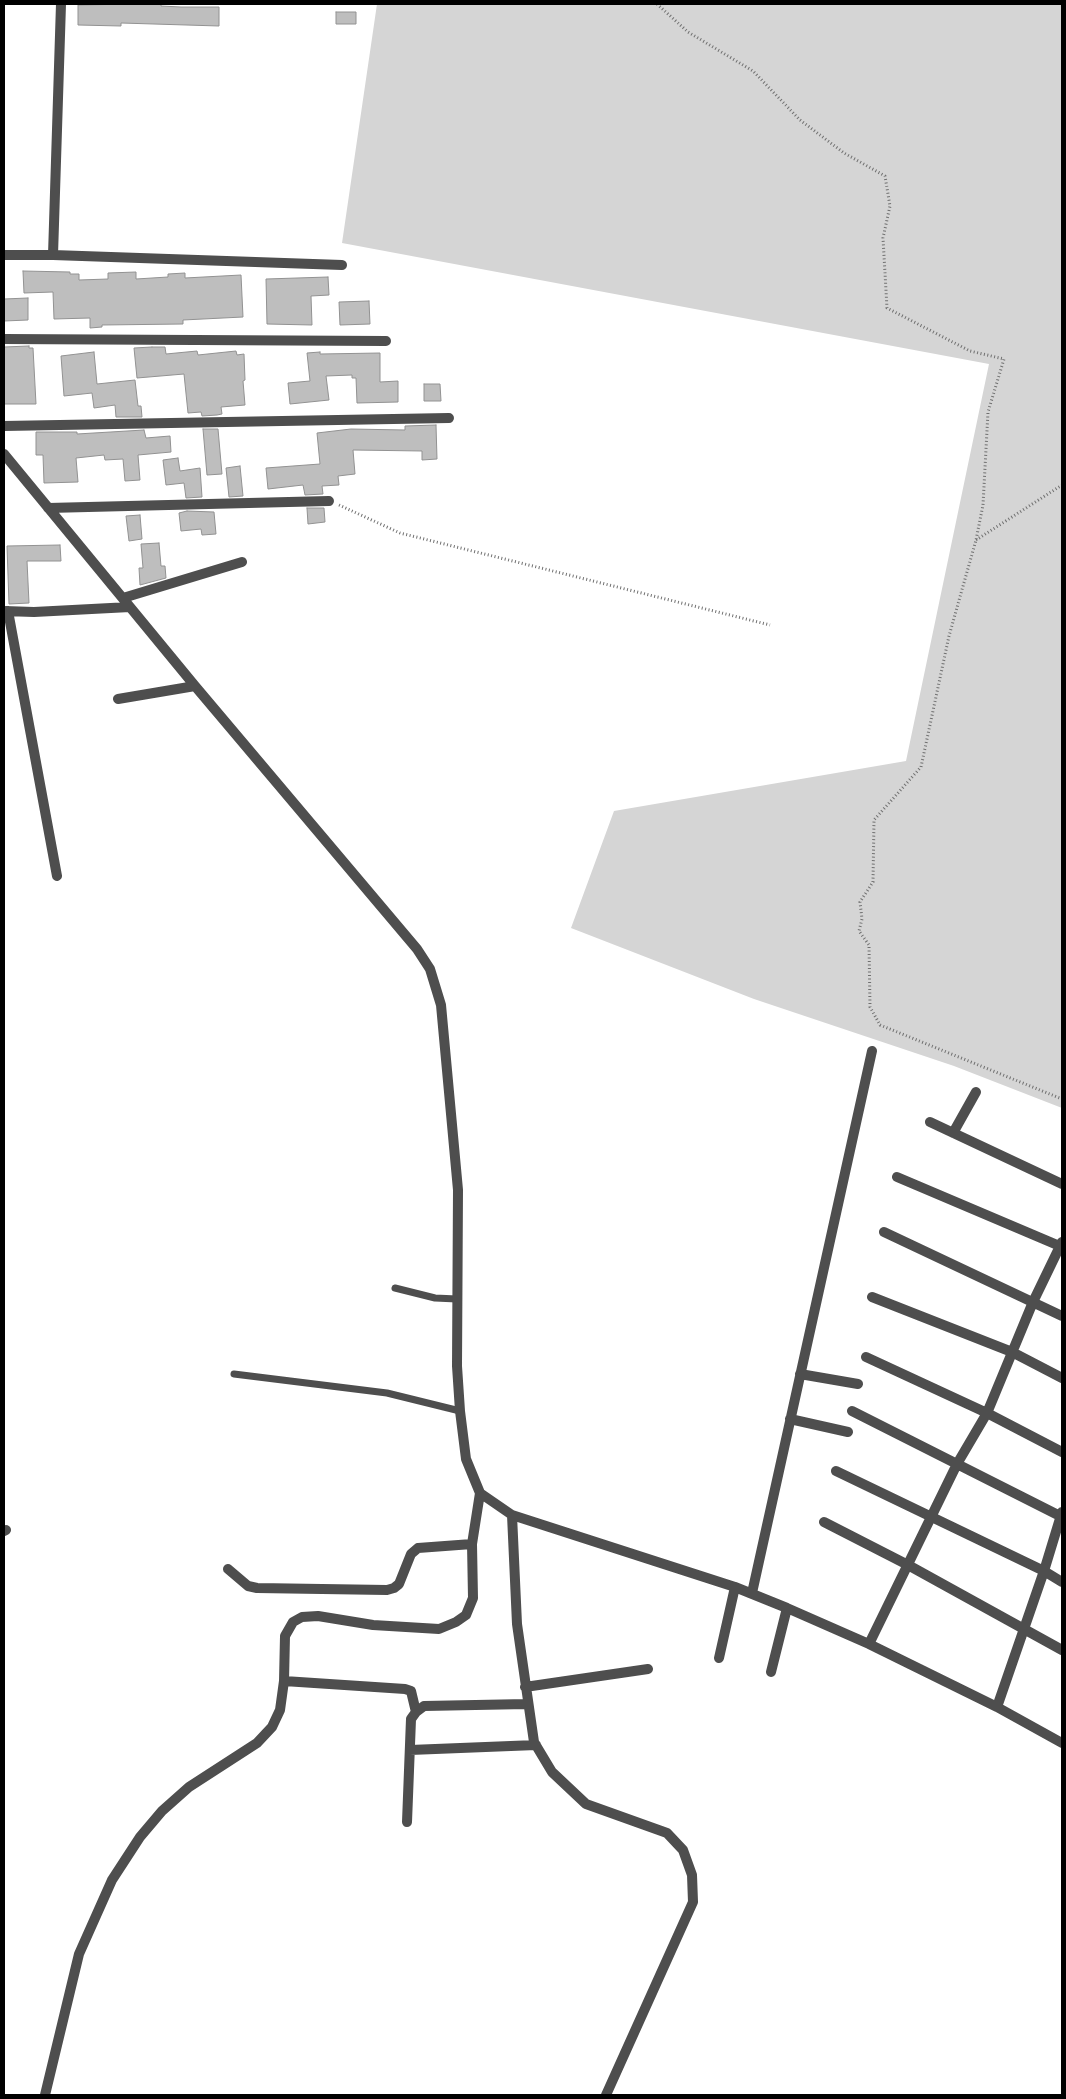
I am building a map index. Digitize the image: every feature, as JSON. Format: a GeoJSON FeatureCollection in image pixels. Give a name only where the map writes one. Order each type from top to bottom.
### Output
{"type":"FeatureCollection","features":[{"type":"Feature","properties":{"kind":"street"},"geometry":{"type":"LineString","coordinates":[[53,255],[60,4]]}},
{"type":"Feature","properties":{"kind":"street"},"geometry":{"type":"LineString","coordinates":[[4,255],[342,265]]}},
{"type":"Feature","properties":{"kind":"street"},"geometry":{"type":"LineString","coordinates":[[4,339],[386,341]]}},
{"type":"Feature","properties":{"kind":"street"},"geometry":{"type":"LineString","coordinates":[[4,426],[449,418]]}},
{"type":"Feature","properties":{"kind":"street"},"geometry":{"type":"LineString","coordinates":[[4,454],[195,686],[410,942],[430,969],[441,1005],[458,1190],[457,1366],[460,1411],[466,1459],[480,1493],[472,1544],[473,1598],[466,1615],[456,1622],[439,1629],[373,1624],[318,1616],[302,1617],[292,1622],[285,1636],[284,1681],[280,1710],[272,1727],[257,1743],[189,1787],[162,1811],[140,1837],[112,1880],[79,1954],[44,2095]]}},
{"type":"Feature","properties":{"kind":"street"},"geometry":{"type":"LineString","coordinates":[[48,508],[329,500]]}},
{"type":"Feature","properties":{"kind":"street"},"geometry":{"type":"LineString","coordinates":[[123,598],[242,562]]}},
{"type":"Feature","properties":{"kind":"street"},"geometry":{"type":"LineString","coordinates":[[57,876],[6,611],[34,612],[130,607]]}},
{"type":"Feature","properties":{"kind":"street"},"geometry":{"type":"LineString","coordinates":[[118,699],[195,686]]}},
{"type":"Feature","properties":{"kind":"street"},"geometry":{"type":"LineString","coordinates":[[752,1593],[872,1051]]}},
{"type":"Feature","properties":{"kind":"street"},"geometry":{"type":"LineString","coordinates":[[953,1133],[976,1092]]}},
{"type":"Feature","properties":{"kind":"street"},"geometry":{"type":"LineString","coordinates":[[930,1122],[1062,1184]]}},
{"type":"Feature","properties":{"kind":"street"},"geometry":{"type":"LineString","coordinates":[[869,1644],[958,1464],[987,1412],[1033,1302],[1062,1245],[897,1177]]}},
{"type":"Feature","properties":{"kind":"street"},"geometry":{"type":"LineString","coordinates":[[884,1232],[1062,1316]]}},
{"type":"Feature","properties":{"kind":"street"},"geometry":{"type":"LineString","coordinates":[[872,1297],[1012,1352],[1062,1378]]}},
{"type":"Feature","properties":{"kind":"street"},"geometry":{"type":"LineString","coordinates":[[866,1357],[987,1412],[1062,1452]]}},
{"type":"Feature","properties":{"kind":"street"},"geometry":{"type":"LineString","coordinates":[[800,1374],[858,1384]]}},
{"type":"Feature","properties":{"kind":"street"},"geometry":{"type":"LineString","coordinates":[[852,1411],[1062,1515],[997,1707]]}},
{"type":"Feature","properties":{"kind":"street"},"geometry":{"type":"LineString","coordinates":[[790,1419],[848,1432]]}},
{"type":"Feature","properties":{"kind":"street"},"geometry":{"type":"LineString","coordinates":[[836,1471],[1044,1571],[1062,1582]]}},
{"type":"Feature","properties":{"kind":"street"},"geometry":{"type":"LineString","coordinates":[[480,1493],[512,1515],[735,1587],[787,1608],[869,1644],[997,1707],[1062,1743]]}},
{"type":"Feature","properties":{"kind":"street"},"geometry":{"type":"LineString","coordinates":[[512,1515],[517,1624],[527,1704],[536,1745],[552,1772],[586,1804],[667,1833],[683,1850],[692,1875],[693,1902],[606,2095]]}},
{"type":"Feature","properties":{"kind":"street"},"geometry":{"type":"LineString","coordinates":[[824,1522],[908,1565],[1062,1650]]}},
{"type":"Feature","properties":{"kind":"street"},"geometry":{"type":"LineString","coordinates":[[228,1570],[248,1586],[257,1588],[387,1590],[399,1584],[411,1554],[418,1548],[472,1544]]}},
{"type":"Feature","properties":{"kind":"street"},"geometry":{"type":"LineString","coordinates":[[718,1658],[735,1587]]}},
{"type":"Feature","properties":{"kind":"street"},"geometry":{"type":"LineString","coordinates":[[771,1672],[787,1608]]}},
{"type":"Feature","properties":{"kind":"street"},"geometry":{"type":"LineString","coordinates":[[525,1687],[648,1669]]}},
{"type":"Feature","properties":{"kind":"street"},"geometry":{"type":"LineString","coordinates":[[284,1681],[405,1689],[411,1691],[416,1712]]}},
{"type":"Feature","properties":{"kind":"street"},"geometry":{"type":"LineString","coordinates":[[407,1822],[412,1719],[416,1712],[424,1706],[527,1704]]}},
{"type":"Feature","properties":{"kind":"street"},"geometry":{"type":"LineString","coordinates":[[410,1750],[536,1745]]}},
{"type":"Feature","properties":{"kind":"lane"},"geometry":{"type":"LineString","coordinates":[[395,1288],[435,1298],[458,1299]]}},
{"type":"Feature","properties":{"kind":"lane"},"geometry":{"type":"LineString","coordinates":[[234,1374],[387,1393],[460,1411]]}},
{"type":"Feature","properties":{"kind":"path"},"geometry":{"type":"LineString","coordinates":[[657,4],[688,32],[752,71],[800,120],[844,153],[885,176],[890,206],[883,238],[887,308],[970,351],[1004,359],[988,412],[983,506],[976,540],[950,636],[921,767],[874,820],[873,882],[860,902],[862,919],[859,931],[868,945],[870,1007],[880,1025],[1062,1099]]}},
{"type":"Feature","properties":{"kind":"path"},"geometry":{"type":"LineString","coordinates":[[976,540],[1062,485]]}},
{"type":"Feature","properties":{"kind":"path"},"geometry":{"type":"LineString","coordinates":[[329,500],[400,533],[770,625]]}},
{"type":"Feature","properties":{"kind":"shaded area"},"geometry":{"type":"Polygon","coordinates":[[[377,4],[1062,4],[1062,1108],[954,1066],[754,999],[571,928],[614,811],[906,761],[989,364],[342,243],[377,4]]]}},
{"type":"Feature","properties":{"kind":"building"},"geometry":{"type":"Polygon","coordinates":[[[161,4],[161,6],[219,7],[219,26],[121,23],[121,26],[78,25],[78,5],[161,4]]]}},
{"type":"Feature","properties":{"kind":"building"},"geometry":{"type":"Polygon","coordinates":[[[336,12],[356,12],[356,24],[336,24],[336,12]]]}},
{"type":"Feature","properties":{"kind":"building"},"geometry":{"type":"Polygon","coordinates":[[[23,271],[70,272],[70,274],[79,274],[79,280],[108,279],[108,273],[136,272],[136,279],[168,277],[168,274],[185,273],[185,278],[241,275],[243,317],[183,320],[183,324],[102,325],[102,327],[90,328],[90,318],[54,319],[53,292],[24,293],[23,271]]]}},
{"type":"Feature","properties":{"kind":"building"},"geometry":{"type":"Polygon","coordinates":[[[328,277],[329,295],[311,296],[312,325],[267,324],[266,279],[328,277]]]}},
{"type":"Feature","properties":{"kind":"building"},"geometry":{"type":"Polygon","coordinates":[[[28,298],[28,320],[4,321],[4,299],[28,298]]]}},
{"type":"Feature","properties":{"kind":"building"},"geometry":{"type":"Polygon","coordinates":[[[369,301],[370,324],[340,325],[339,302],[369,301]]]}},
{"type":"Feature","properties":{"kind":"building"},"geometry":{"type":"Polygon","coordinates":[[[29,346],[29,348],[33,348],[36,404],[4,404],[4,347],[29,346]]]}},
{"type":"Feature","properties":{"kind":"building"},"geometry":{"type":"Polygon","coordinates":[[[165,347],[166,354],[197,351],[198,355],[236,351],[237,355],[244,354],[245,380],[243,381],[245,405],[221,407],[222,414],[217,415],[202,416],[201,412],[188,413],[184,374],[137,378],[134,348],[165,347]]]}},
{"type":"Feature","properties":{"kind":"building"},"geometry":{"type":"Polygon","coordinates":[[[94,352],[97,384],[135,380],[138,406],[141,406],[142,417],[116,417],[115,405],[94,408],[92,393],[64,396],[61,356],[94,352]]]}},
{"type":"Feature","properties":{"kind":"building"},"geometry":{"type":"Polygon","coordinates":[[[320,352],[320,354],[380,353],[380,382],[398,381],[398,402],[357,403],[356,378],[352,378],[352,375],[326,376],[329,400],[290,404],[288,383],[310,381],[307,353],[320,352]]]}},
{"type":"Feature","properties":{"kind":"building"},"geometry":{"type":"Polygon","coordinates":[[[424,384],[440,384],[441,401],[424,401],[424,384]]]}},
{"type":"Feature","properties":{"kind":"building"},"geometry":{"type":"Polygon","coordinates":[[[436,425],[437,459],[422,460],[422,451],[353,450],[355,474],[338,476],[339,485],[322,486],[323,494],[305,495],[303,485],[268,489],[266,468],[320,464],[317,433],[351,429],[405,430],[405,426],[436,425]]]}},
{"type":"Feature","properties":{"kind":"building"},"geometry":{"type":"Polygon","coordinates":[[[203,429],[218,429],[222,474],[207,475],[203,429]]]}},
{"type":"Feature","properties":{"kind":"building"},"geometry":{"type":"Polygon","coordinates":[[[144,430],[146,438],[170,436],[171,452],[138,455],[140,480],[125,481],[123,459],[105,460],[104,455],[76,458],[78,482],[44,483],[43,455],[36,455],[36,432],[77,432],[77,434],[144,430]]]}},
{"type":"Feature","properties":{"kind":"building"},"geometry":{"type":"Polygon","coordinates":[[[178,458],[180,471],[200,468],[202,497],[186,498],[184,483],[166,485],[163,460],[178,458]]]}},
{"type":"Feature","properties":{"kind":"building"},"geometry":{"type":"Polygon","coordinates":[[[240,466],[243,496],[229,497],[226,468],[240,466]]]}},
{"type":"Feature","properties":{"kind":"building"},"geometry":{"type":"Polygon","coordinates":[[[307,508],[324,508],[325,522],[308,524],[307,508]]]}},
{"type":"Feature","properties":{"kind":"building"},"geometry":{"type":"Polygon","coordinates":[[[187,511],[214,512],[216,534],[202,535],[201,529],[181,531],[179,513],[187,511]]]}},
{"type":"Feature","properties":{"kind":"building"},"geometry":{"type":"Polygon","coordinates":[[[140,515],[142,539],[129,541],[126,516],[140,515]]]}},
{"type":"Feature","properties":{"kind":"building"},"geometry":{"type":"Polygon","coordinates":[[[159,543],[161,566],[165,566],[166,578],[140,585],[139,568],[143,568],[141,544],[159,543]]]}},
{"type":"Feature","properties":{"kind":"building"},"geometry":{"type":"Polygon","coordinates":[[[60,545],[61,561],[27,561],[29,603],[9,604],[7,546],[60,545]]]}}]}
